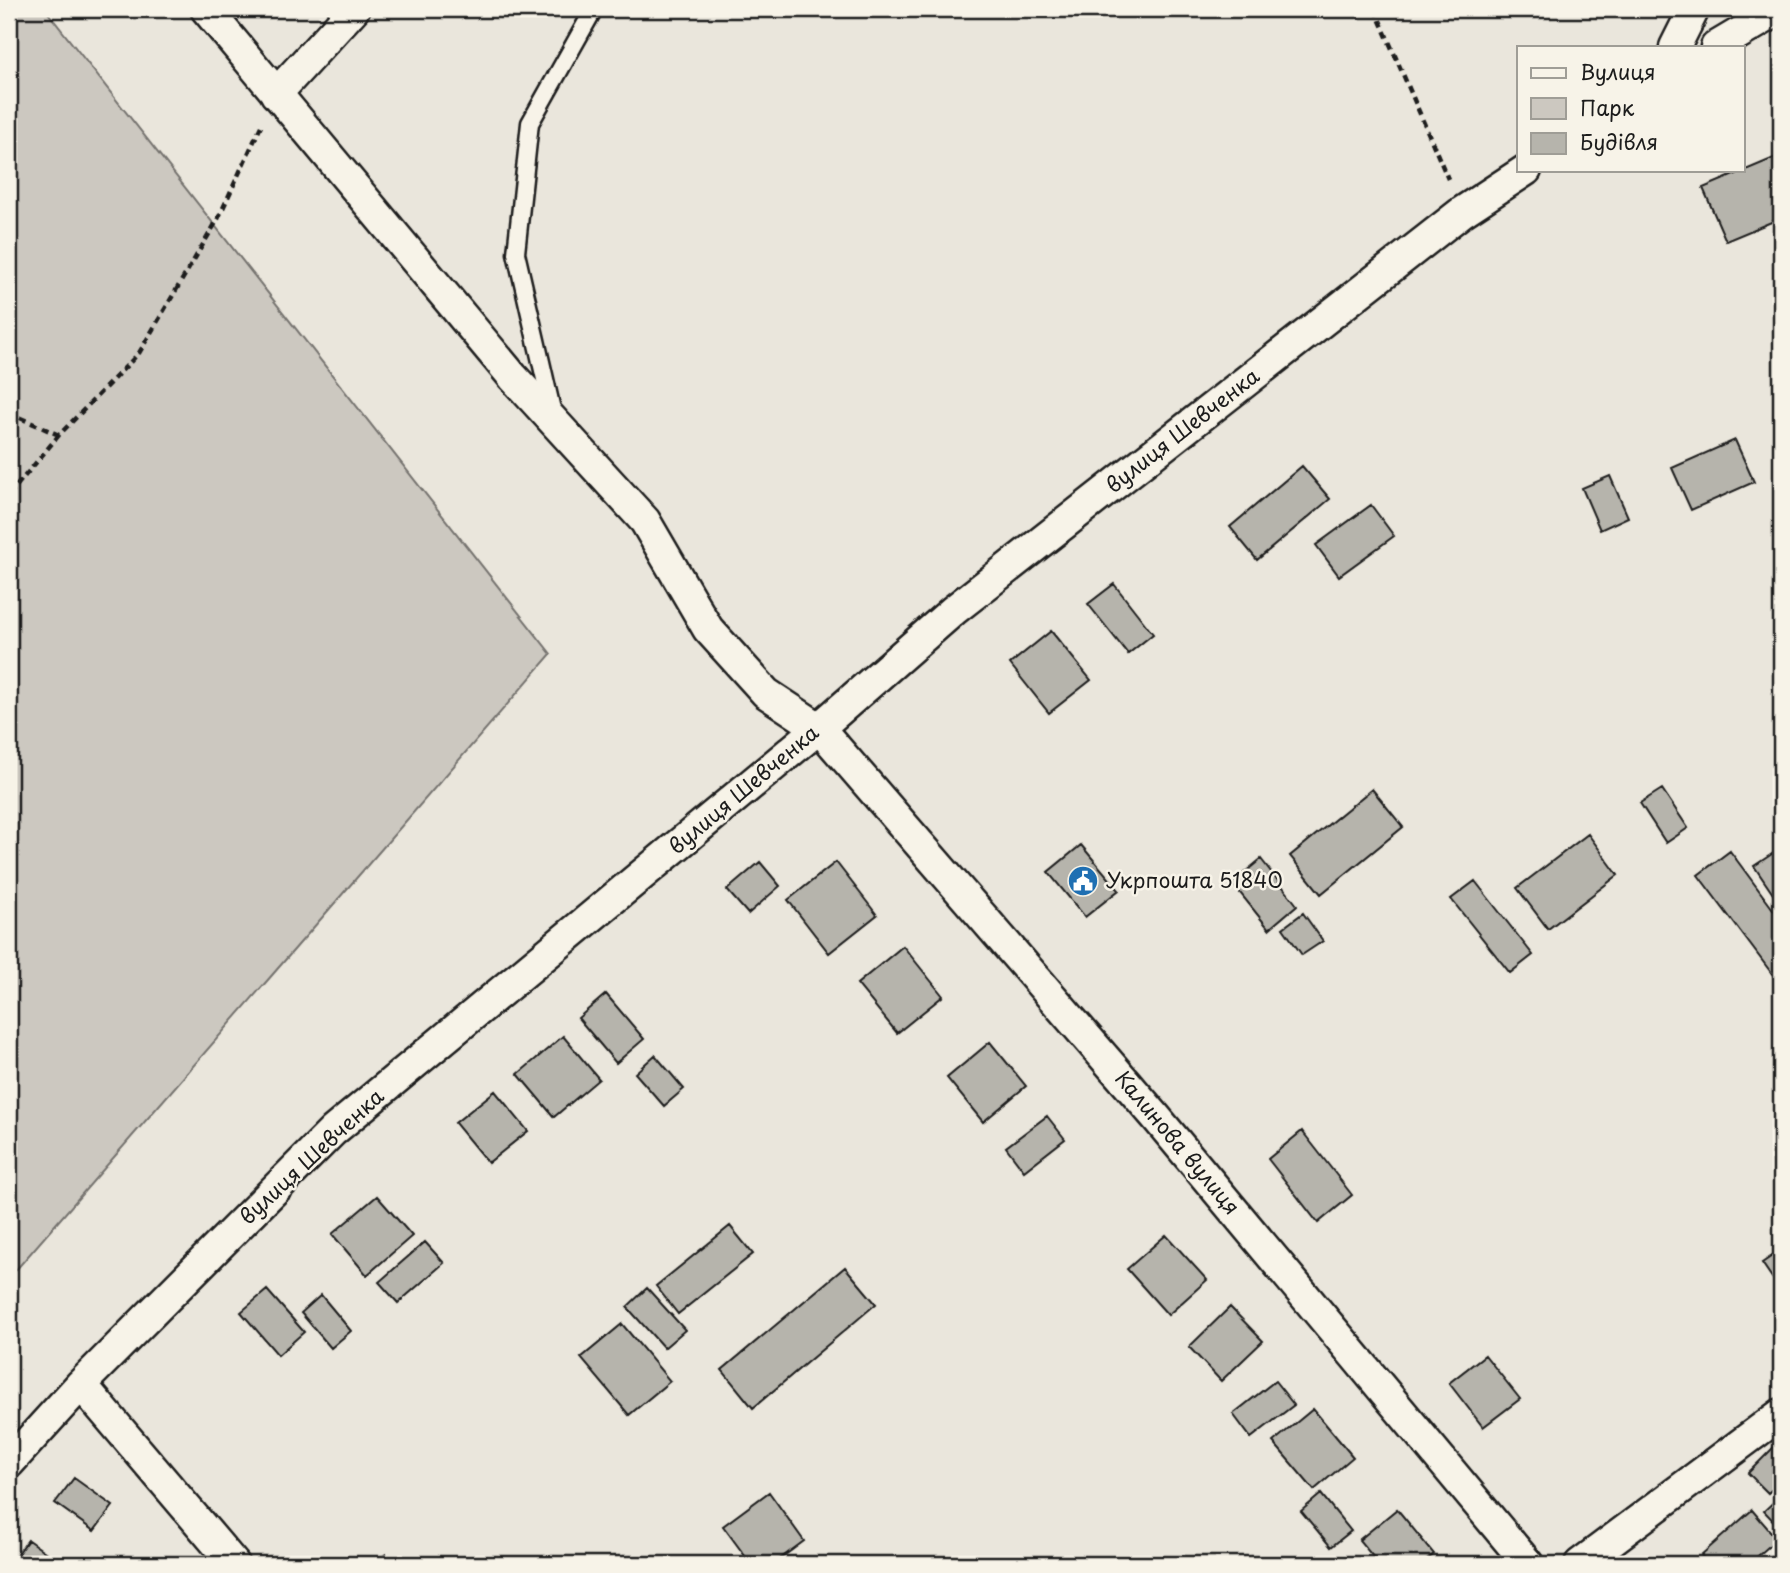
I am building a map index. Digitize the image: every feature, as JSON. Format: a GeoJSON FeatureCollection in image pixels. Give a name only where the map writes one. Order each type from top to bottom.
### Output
{"type":"FeatureCollection","features":[{"type":"Feature","properties":{"kind":"street"},"geometry":{"type":"LineString","coordinates":[[206,9],[276,94],[354,9]]}},
{"type":"Feature","properties":{"kind":"street"},"geometry":{"type":"LineString","coordinates":[[1676,46],[1694,9]]}},
{"type":"Feature","properties":{"kind":"street"},"geometry":{"type":"LineString","coordinates":[[1718,46],[1780,9]]}},
{"type":"Feature","properties":{"kind":"street","name":"Калинова вулиця"},"geometry":{"type":"LineString","coordinates":[[276,94],[513,377],[645,521],[708,629],[766,693],[820,728],[1155,1116],[1528,1564]]}},
{"type":"Feature","properties":{"kind":"street","name":"вулиця Шевченка"},"geometry":{"type":"LineString","coordinates":[[9,1463],[81,1384],[333,1131],[820,728],[954,610],[1462,212],[1523,172]]}},
{"type":"Feature","properties":{"kind":"street"},"geometry":{"type":"LineString","coordinates":[[81,1384],[234,1564]]}},
{"type":"Feature","properties":{"kind":"street"},"geometry":{"type":"LineString","coordinates":[[1580,1564],[1781,1414]]}},
{"type":"Feature","properties":{"kind":"lane"},"geometry":{"type":"LineString","coordinates":[[555,423],[516,253],[530,123],[594,9]]}},
{"type":"Feature","properties":{"kind":"path"},"geometry":{"type":"LineString","coordinates":[[1375,9],[1462,212]]}},
{"type":"Feature","properties":{"kind":"path"},"geometry":{"type":"LineString","coordinates":[[9,495],[59,435],[139,353],[218,219],[276,94]]}},
{"type":"Feature","properties":{"kind":"path"},"geometry":{"type":"LineString","coordinates":[[9,413],[59,435]]}},
{"type":"Feature","properties":{"kind":"green space"},"geometry":{"type":"Polygon","coordinates":[[[9,9],[45,9],[551,654],[9,1278],[9,9]]]}},
{"type":"Feature","properties":{"kind":"building"},"geometry":{"type":"Polygon","coordinates":[[[1781,155],[1781,218],[1726,241],[1703,188],[1781,155]]]}},
{"type":"Feature","properties":{"kind":"building"},"geometry":{"type":"Polygon","coordinates":[[[1735,440],[1754,482],[1691,510],[1672,468],[1735,440]]]}},
{"type":"Feature","properties":{"kind":"building"},"geometry":{"type":"Polygon","coordinates":[[[1302,466],[1330,499],[1257,560],[1230,527],[1302,466]]]}},
{"type":"Feature","properties":{"kind":"building"},"geometry":{"type":"Polygon","coordinates":[[[1610,476],[1628,517],[1600,530],[1582,488],[1610,476]]]}},
{"type":"Feature","properties":{"kind":"building"},"geometry":{"type":"Polygon","coordinates":[[[1371,505],[1394,536],[1339,576],[1316,545],[1371,505]]]}},
{"type":"Feature","properties":{"kind":"building"},"geometry":{"type":"Polygon","coordinates":[[[1114,584],[1153,634],[1128,654],[1088,604],[1114,584]]]}},
{"type":"Feature","properties":{"kind":"building"},"geometry":{"type":"Polygon","coordinates":[[[1051,631],[1091,680],[1049,713],[1010,664],[1051,631]]]}},
{"type":"Feature","properties":{"kind":"building"},"geometry":{"type":"Polygon","coordinates":[[[1372,789],[1403,827],[1321,894],[1290,856],[1372,789]]]}},
{"type":"Feature","properties":{"kind":"building"},"geometry":{"type":"Polygon","coordinates":[[[1662,789],[1688,828],[1666,843],[1640,803],[1662,789]]]}},
{"type":"Feature","properties":{"kind":"building"},"geometry":{"type":"Polygon","coordinates":[[[1588,834],[1618,875],[1548,929],[1517,888],[1588,834]]]}},
{"type":"Feature","properties":{"kind":"building"},"geometry":{"type":"Polygon","coordinates":[[[1081,845],[1119,890],[1085,917],[1048,872],[1081,845]]]}},
{"type":"Feature","properties":{"kind":"building"},"geometry":{"type":"Polygon","coordinates":[[[1781,848],[1781,902],[1779,903],[1754,866],[1781,848]]]}},
{"type":"Feature","properties":{"kind":"building"},"geometry":{"type":"Polygon","coordinates":[[[1730,851],[1781,920],[1779,983],[1698,875],[1730,851]]]}},
{"type":"Feature","properties":{"kind":"building"},"geometry":{"type":"Polygon","coordinates":[[[1261,859],[1297,905],[1269,929],[1232,883],[1261,859]]]}},
{"type":"Feature","properties":{"kind":"building"},"geometry":{"type":"Polygon","coordinates":[[[760,862],[780,886],[748,914],[727,890],[760,862]]]}},
{"type":"Feature","properties":{"kind":"building"},"geometry":{"type":"Polygon","coordinates":[[[836,862],[877,915],[829,953],[788,900],[836,862]]]}},
{"type":"Feature","properties":{"kind":"building"},"geometry":{"type":"Polygon","coordinates":[[[1475,881],[1533,955],[1510,973],[1451,899],[1475,881]]]}},
{"type":"Feature","properties":{"kind":"building"},"geometry":{"type":"Polygon","coordinates":[[[1303,913],[1323,941],[1302,955],[1283,928],[1303,913]]]}},
{"type":"Feature","properties":{"kind":"building"},"geometry":{"type":"Polygon","coordinates":[[[903,946],[943,996],[897,1033],[857,984],[903,946]]]}},
{"type":"Feature","properties":{"kind":"building"},"geometry":{"type":"Polygon","coordinates":[[[606,994],[644,1039],[616,1063],[578,1018],[606,994]]]}},
{"type":"Feature","properties":{"kind":"building"},"geometry":{"type":"Polygon","coordinates":[[[563,1036],[599,1079],[554,1117],[518,1074],[563,1036]]]}},
{"type":"Feature","properties":{"kind":"building"},"geometry":{"type":"Polygon","coordinates":[[[990,1042],[1026,1086],[983,1122],[947,1078],[990,1042]]]}},
{"type":"Feature","properties":{"kind":"building"},"geometry":{"type":"Polygon","coordinates":[[[655,1055],[684,1089],[664,1106],[635,1073],[655,1055]]]}},
{"type":"Feature","properties":{"kind":"building"},"geometry":{"type":"Polygon","coordinates":[[[495,1091],[528,1131],[488,1163],[455,1123],[495,1091]]]}},
{"type":"Feature","properties":{"kind":"building"},"geometry":{"type":"Polygon","coordinates":[[[1047,1116],[1065,1139],[1024,1171],[1006,1147],[1047,1116]]]}},
{"type":"Feature","properties":{"kind":"building"},"geometry":{"type":"Polygon","coordinates":[[[1302,1131],[1352,1195],[1318,1223],[1268,1159],[1302,1131]]]}},
{"type":"Feature","properties":{"kind":"building"},"geometry":{"type":"Polygon","coordinates":[[[377,1196],[412,1236],[367,1275],[332,1234],[377,1196]]]}},
{"type":"Feature","properties":{"kind":"building"},"geometry":{"type":"Polygon","coordinates":[[[730,1226],[753,1254],[678,1314],[656,1286],[730,1226]]]}},
{"type":"Feature","properties":{"kind":"building"},"geometry":{"type":"Polygon","coordinates":[[[1166,1235],[1207,1280],[1168,1315],[1127,1269],[1166,1235]]]}},
{"type":"Feature","properties":{"kind":"building"},"geometry":{"type":"Polygon","coordinates":[[[425,1242],[444,1263],[398,1303],[379,1282],[425,1242]]]}},
{"type":"Feature","properties":{"kind":"building"},"geometry":{"type":"Polygon","coordinates":[[[1781,1250],[1781,1291],[1762,1263],[1781,1250]]]}},
{"type":"Feature","properties":{"kind":"building"},"geometry":{"type":"Polygon","coordinates":[[[845,1267],[876,1304],[753,1408],[722,1370],[845,1267]]]}},
{"type":"Feature","properties":{"kind":"building"},"geometry":{"type":"Polygon","coordinates":[[[647,1288],[685,1330],[664,1348],[627,1307],[647,1288]]]}},
{"type":"Feature","properties":{"kind":"building"},"geometry":{"type":"Polygon","coordinates":[[[267,1290],[304,1332],[278,1355],[241,1312],[267,1290]]]}},
{"type":"Feature","properties":{"kind":"building"},"geometry":{"type":"Polygon","coordinates":[[[321,1295],[351,1331],[331,1348],[301,1313],[321,1295]]]}},
{"type":"Feature","properties":{"kind":"building"},"geometry":{"type":"Polygon","coordinates":[[[1230,1307],[1263,1341],[1221,1381],[1189,1347],[1230,1307]]]}},
{"type":"Feature","properties":{"kind":"building"},"geometry":{"type":"Polygon","coordinates":[[[622,1324],[670,1381],[629,1415],[581,1358],[622,1324]]]}},
{"type":"Feature","properties":{"kind":"building"},"geometry":{"type":"Polygon","coordinates":[[[1485,1355],[1520,1399],[1483,1427],[1449,1383],[1485,1355]]]}},
{"type":"Feature","properties":{"kind":"building"},"geometry":{"type":"Polygon","coordinates":[[[1275,1381],[1294,1405],[1251,1438],[1233,1414],[1275,1381]]]}},
{"type":"Feature","properties":{"kind":"building"},"geometry":{"type":"Polygon","coordinates":[[[1313,1409],[1353,1457],[1314,1490],[1273,1442],[1313,1409]]]}},
{"type":"Feature","properties":{"kind":"building"},"geometry":{"type":"Polygon","coordinates":[[[1781,1440],[1781,1481],[1768,1493],[1748,1473],[1781,1440]]]}},
{"type":"Feature","properties":{"kind":"building"},"geometry":{"type":"Polygon","coordinates":[[[74,1478],[113,1506],[94,1531],[55,1503],[74,1478]]]}},
{"type":"Feature","properties":{"kind":"building"},"geometry":{"type":"Polygon","coordinates":[[[769,1492],[804,1541],[773,1564],[751,1564],[723,1526],[769,1492]]]}},
{"type":"Feature","properties":{"kind":"building"},"geometry":{"type":"Polygon","coordinates":[[[1321,1494],[1351,1531],[1331,1547],[1301,1511],[1321,1494]]]}},
{"type":"Feature","properties":{"kind":"building"},"geometry":{"type":"Polygon","coordinates":[[[1781,1495],[1781,1529],[1764,1511],[1781,1495]]]}},
{"type":"Feature","properties":{"kind":"building"},"geometry":{"type":"Polygon","coordinates":[[[1397,1509],[1434,1554],[1422,1564],[1379,1564],[1359,1540],[1397,1509]]]}},
{"type":"Feature","properties":{"kind":"building"},"geometry":{"type":"Polygon","coordinates":[[[1752,1510],[1777,1539],[1749,1564],[1709,1564],[1701,1555],[1752,1510]]]}},
{"type":"Feature","properties":{"kind":"building"},"geometry":{"type":"Polygon","coordinates":[[[28,1540],[62,1564],[10,1564],[28,1540]]]}},
{"type":"Feature","properties":{"kind":"building"},"geometry":{"type":"Polygon","coordinates":[[[1781,1547],[1781,1564],[1764,1564],[1781,1547]]]}},
{"type":"Feature","properties":{"kind":"building"},"geometry":{"type":"Polygon","coordinates":[[[386,1554],[393,1564],[371,1564],[386,1554]]]}},
{"type":"Feature","properties":{"kind":"place","name":"Укрпошта 51840"},"geometry":{"type":"Point","coordinates":[1083,881]}}]}
